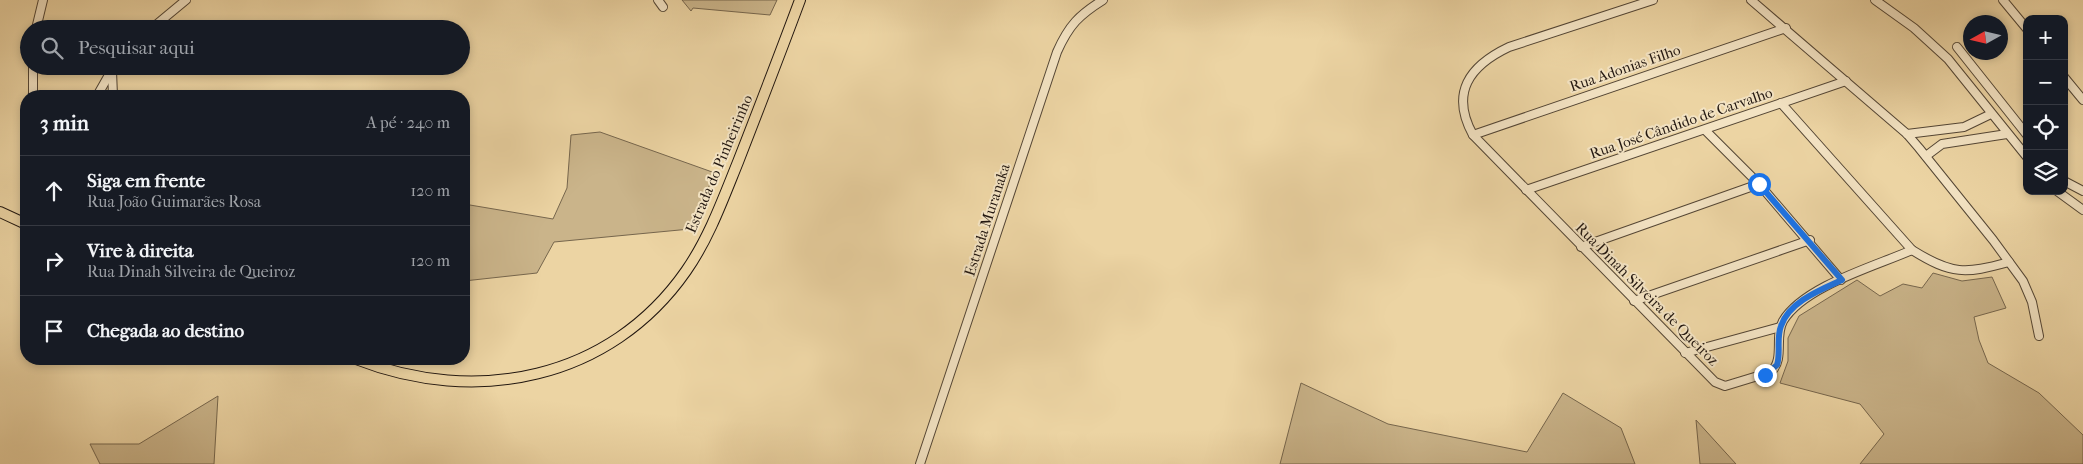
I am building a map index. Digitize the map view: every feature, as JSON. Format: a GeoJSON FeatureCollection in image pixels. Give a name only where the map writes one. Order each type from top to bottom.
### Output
{"type":"FeatureCollection","features":[{"type":"Feature","properties":{"kind":"main road","name":"Estrada do Pinheirinho"},"geometry":{"type":"LineString","coordinates":[[371,365],[435,381],[478,382],[518,379],[556,369],[593,353],[640,321],[659,303],[686,271],[711,227],[800,0]]}},
{"type":"Feature","properties":{"kind":"main road"},"geometry":{"type":"LineString","coordinates":[[0,212],[20,221]]}},
{"type":"Feature","properties":{"kind":"street"},"geometry":{"type":"LineString","coordinates":[[38,20],[43,0]]}},
{"type":"Feature","properties":{"kind":"street"},"geometry":{"type":"LineString","coordinates":[[162,20],[186,0]]}},
{"type":"Feature","properties":{"kind":"street","name":"Estrada Muranaka"},"geometry":{"type":"LineString","coordinates":[[920,464],[1057,52],[1072,24],[1084,12],[1103,0]]}},
{"type":"Feature","properties":{"kind":"street"},"geometry":{"type":"LineString","coordinates":[[1473,135],[1467,124],[1462,103],[1469,80],[1484,61],[1509,47],[1653,0]]}},
{"type":"Feature","properties":{"kind":"street"},"geometry":{"type":"LineString","coordinates":[[1751,0],[1786,28],[1906,134],[1926,156],[2023,281],[2032,302],[2039,336]]}},
{"type":"Feature","properties":{"kind":"street"},"geometry":{"type":"LineString","coordinates":[[1874,0],[1914,28],[1948,59],[2023,152]]}},
{"type":"Feature","properties":{"kind":"street"},"geometry":{"type":"LineString","coordinates":[[2003,0],[2023,25]]}},
{"type":"Feature","properties":{"kind":"street","name":"Rua Adonias Filho"},"geometry":{"type":"LineString","coordinates":[[1473,135],[1786,28]]}},
{"type":"Feature","properties":{"kind":"street"},"geometry":{"type":"LineString","coordinates":[[1958,47],[2023,130]]}},
{"type":"Feature","properties":{"kind":"street"},"geometry":{"type":"LineString","coordinates":[[33,75],[33,90]]}},
{"type":"Feature","properties":{"kind":"street"},"geometry":{"type":"LineString","coordinates":[[100,90],[109,75]]}},
{"type":"Feature","properties":{"kind":"street"},"geometry":{"type":"LineString","coordinates":[[112,90],[113,75]]}},
{"type":"Feature","properties":{"kind":"street","name":"Rua José Cândido de Carvalho"},"geometry":{"type":"LineString","coordinates":[[1526,190],[1846,81]]}},
{"type":"Feature","properties":{"kind":"street"},"geometry":{"type":"LineString","coordinates":[[2068,82],[2083,100]]}},
{"type":"Feature","properties":{"kind":"street"},"geometry":{"type":"LineString","coordinates":[[1781,103],[1912,250],[1931,262],[1953,270],[1970,272],[2009,262]]}},
{"type":"Feature","properties":{"kind":"street"},"geometry":{"type":"LineString","coordinates":[[1906,134],[1970,125],[1991,114]]}},
{"type":"Feature","properties":{"kind":"street"},"geometry":{"type":"LineString","coordinates":[[1705,130],[1759,184],[1810,240],[1842,280]]}},
{"type":"Feature","properties":{"kind":"street"},"geometry":{"type":"LineString","coordinates":[[1934,131],[1942,144]]}},
{"type":"Feature","properties":{"kind":"street"},"geometry":{"type":"LineString","coordinates":[[1926,156],[1942,144],[2007,134]]}},
{"type":"Feature","properties":{"kind":"street","name":"Rua Dinah Silveira de Queiroz"},"geometry":{"type":"LineString","coordinates":[[1473,135],[1715,382],[1725,386],[1731,385],[1765,375],[1775,369],[1778,360],[1780,327]]}},
{"type":"Feature","properties":{"kind":"street"},"geometry":{"type":"LineString","coordinates":[[2068,183],[2083,191]]}},
{"type":"Feature","properties":{"kind":"street"},"geometry":{"type":"LineString","coordinates":[[1581,247],[1759,184]]}},
{"type":"Feature","properties":{"kind":"street"},"geometry":{"type":"LineString","coordinates":[[2062,195],[2083,210]]}},
{"type":"Feature","properties":{"kind":"street"},"geometry":{"type":"LineString","coordinates":[[2083,196],[2083,210]]}},
{"type":"Feature","properties":{"kind":"street"},"geometry":{"type":"LineString","coordinates":[[1634,301],[1810,240]]}},
{"type":"Feature","properties":{"kind":"street"},"geometry":{"type":"LineString","coordinates":[[1685,353],[1780,327],[1794,308],[1806,299],[1842,280],[1912,250]]}},
{"type":"Feature","properties":{"kind":"shaded area"},"geometry":{"type":"Polygon","coordinates":[[[682,0],[777,0],[770,15],[693,8],[691,11],[682,0]]]}},
{"type":"Feature","properties":{"kind":"shaded area"},"geometry":{"type":"Polygon","coordinates":[[[600,132],[715,173],[690,229],[554,242],[537,273],[470,280],[470,205],[553,219],[567,188],[571,135],[600,132]]]}},
{"type":"Feature","properties":{"kind":"shaded area"},"geometry":{"type":"Polygon","coordinates":[[[1933,273],[1962,281],[1992,277],[2006,308],[1974,317],[1979,340],[1988,363],[2039,393],[2083,435],[2083,464],[1860,464],[1884,434],[1860,404],[1780,383],[1788,361],[1788,338],[1799,316],[1857,280],[1880,296],[1903,284],[1922,288],[1933,273]]]}},
{"type":"Feature","properties":{"kind":"shaded area"},"geometry":{"type":"Polygon","coordinates":[[[1301,383],[1388,424],[1527,452],[1563,393],[1621,428],[1635,464],[1280,464],[1301,383]]]}},
{"type":"Feature","properties":{"kind":"shaded area"},"geometry":{"type":"Polygon","coordinates":[[[218,396],[214,464],[100,464],[90,444],[139,444],[218,396]]]}},
{"type":"Feature","properties":{"kind":"shaded area"},"geometry":{"type":"Polygon","coordinates":[[[1696,420],[1736,464],[1700,464],[1696,420]]]}},
{"type":"Feature","properties":{"kind":"route"},"geometry":{"type":"LineString","coordinates":[[1759,184],[1810,240],[1842,280],[1806,299],[1794,308],[1784,320],[1780,327],[1777,365],[1775,369],[1765,375]]}}]}
